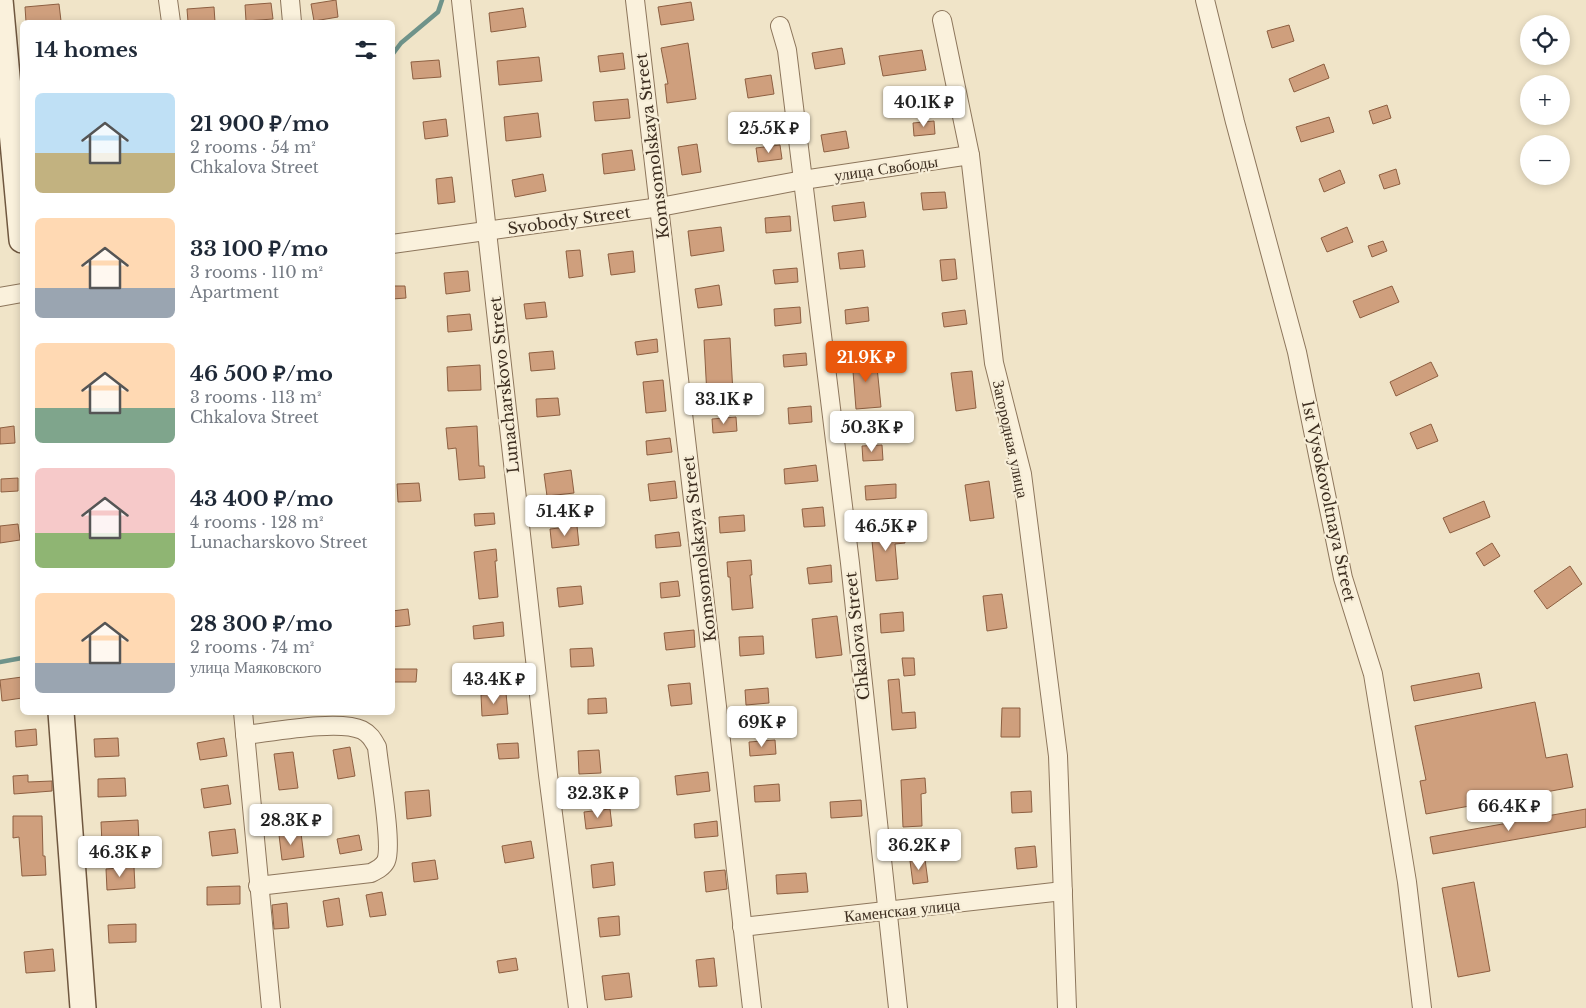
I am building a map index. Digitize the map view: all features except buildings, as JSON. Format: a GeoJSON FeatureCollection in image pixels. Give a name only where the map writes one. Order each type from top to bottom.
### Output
{"type":"FeatureCollection","features":[{"type":"Feature","properties":{"kind":"main road"},"geometry":{"type":"LineString","coordinates":[[0,0],[20,218]]}},
{"type":"Feature","properties":{"kind":"main road"},"geometry":{"type":"LineString","coordinates":[[61,715],[83,1008]]}},
{"type":"Feature","properties":{"kind":"street"},"geometry":{"type":"LineString","coordinates":[[168,0],[171,20]]}},
{"type":"Feature","properties":{"kind":"street"},"geometry":{"type":"LineString","coordinates":[[290,0],[292,20]]}},
{"type":"Feature","properties":{"kind":"street","name":"Lunacharskovo Street"},"geometry":{"type":"LineString","coordinates":[[461,0],[548,775],[578,1008]]}},
{"type":"Feature","properties":{"kind":"street","name":"Komsomolskaya Street"},"geometry":{"type":"LineString","coordinates":[[635,0],[752,1008]]}},
{"type":"Feature","properties":{"kind":"street","name":"1st Vysokovoltnaya Street"},"geometry":{"type":"LineString","coordinates":[[1205,0],[1235,122],[1297,352],[1343,578],[1373,674],[1407,882],[1422,1008]]}},
{"type":"Feature","properties":{"kind":"street","name":"Загородная улица"},"geometry":{"type":"LineString","coordinates":[[942,20],[970,156],[994,363],[1022,474],[1052,708],[1058,756],[1067,1008]]}},
{"type":"Feature","properties":{"kind":"street","name":"Chkalova Street"},"geometry":{"type":"LineString","coordinates":[[780,26],[787,50],[851,573],[898,1008]]}},
{"type":"Feature","properties":{"kind":"street","name":"улица Свободы"},"geometry":{"type":"LineString","coordinates":[[803,180],[970,156]]}},
{"type":"Feature","properties":{"kind":"street","name":"Svobody Street"},"geometry":{"type":"LineString","coordinates":[[395,244],[660,207],[803,180]]}},
{"type":"Feature","properties":{"kind":"street"},"geometry":{"type":"LineString","coordinates":[[0,297],[20,293]]}},
{"type":"Feature","properties":{"kind":"street"},"geometry":{"type":"LineString","coordinates":[[243,715],[271,1008]]}},
{"type":"Feature","properties":{"kind":"street"},"geometry":{"type":"LineString","coordinates":[[245,735],[311,727],[344,726],[363,730],[372,737],[376,747],[389,844],[385,863],[371,873],[258,886]]}},
{"type":"Feature","properties":{"kind":"street","name":"Каменская улица"},"geometry":{"type":"LineString","coordinates":[[742,927],[1062,891]]}},
{"type":"Feature","properties":{"kind":"waterway"},"geometry":{"type":"LineString","coordinates":[[395,51],[401,43],[438,12],[442,0]]}},
{"type":"Feature","properties":{"kind":"waterway"},"geometry":{"type":"LineString","coordinates":[[0,662],[20,658]]}}]}
